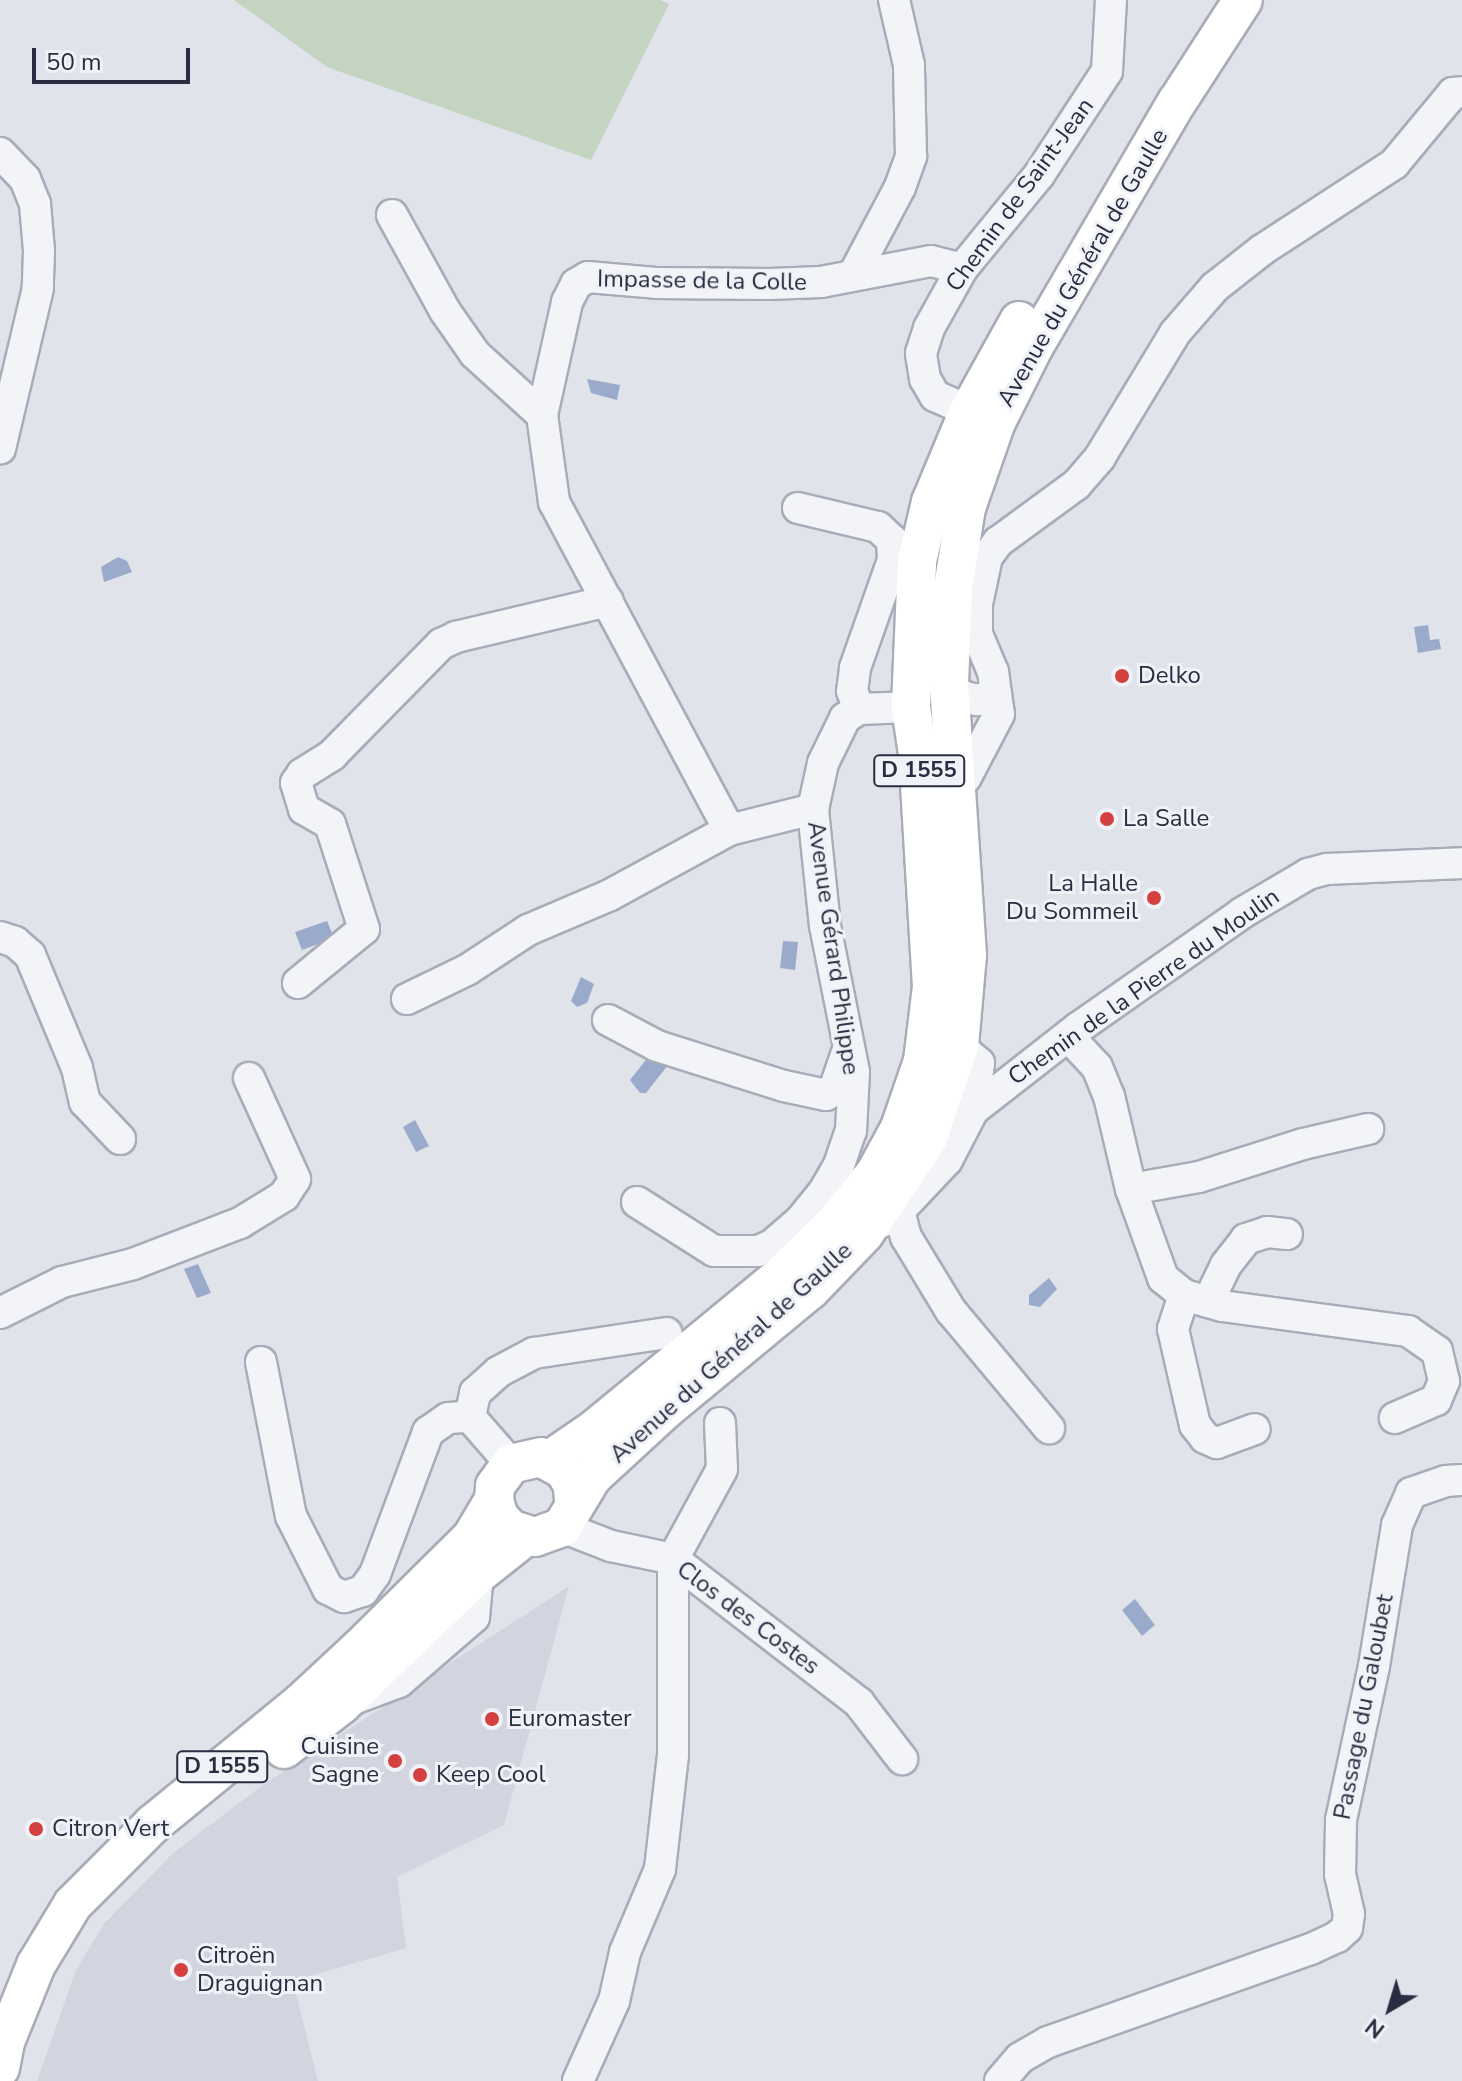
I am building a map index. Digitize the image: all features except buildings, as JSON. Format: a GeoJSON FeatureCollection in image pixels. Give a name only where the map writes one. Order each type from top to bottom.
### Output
{"type":"FeatureCollection","features":[{"type":"Feature","properties":{"kind":"main road","name":"Avenue du Général de Gaulle"},"geometry":{"type":"LineString","coordinates":[[511,1464],[530,1457],[550,1460],[617,1412],[783,1274],[848,1208],[876,1172],[900,1128],[923,1061],[932,987],[918,754],[911,707],[917,561],[931,502],[969,411],[1107,169],[1212,0]]}},
{"type":"Feature","properties":{"kind":"main road","name":"Avenue du Général de Gaulle"},"geometry":{"type":"LineString","coordinates":[[23,2081],[28,2049],[55,1977],[93,1919],[127,1879],[165,1843],[342,1704],[478,1574],[554,1522],[592,1477],[666,1409],[810,1290],[864,1234],[927,1140],[959,1046],[967,955],[949,684],[953,588],[966,508],[996,422],[1088,250],[1243,0]]}},
{"type":"Feature","properties":{"kind":"main road"},"geometry":{"type":"LineString","coordinates":[[511,1464],[495,1486],[494,1500],[505,1523],[554,1522],[569,1477],[550,1460]]}},
{"type":"Feature","properties":{"kind":"main road","name":"D 1555"},"geometry":{"type":"LineString","coordinates":[[0,2068],[5,2042],[36,1965],[73,1904],[153,1824],[302,1702],[360,1648],[472,1537],[494,1500]]}},
{"type":"Feature","properties":{"kind":"street"},"geometry":{"type":"LineString","coordinates":[[854,274],[900,187],[911,156],[909,65],[894,0]]}},
{"type":"Feature","properties":{"kind":"street","name":"Chemin de Saint-Jean"},"geometry":{"type":"LineString","coordinates":[[969,411],[935,396],[925,379],[921,353],[929,328],[962,269],[1039,175],[1107,71],[1111,0]]}},
{"type":"Feature","properties":{"kind":"street"},"geometry":{"type":"LineString","coordinates":[[954,790],[966,777],[999,714],[993,672],[977,634],[977,604],[987,557],[998,542],[1076,485],[1100,457],[1175,333],[1215,287],[1262,250],[1394,164],[1453,93],[1462,92]]}},
{"type":"Feature","properties":{"kind":"street"},"geometry":{"type":"LineString","coordinates":[[0,153],[25,179],[35,204],[39,251],[38,288],[0,449]]}},
{"type":"Feature","properties":{"kind":"street"},"geometry":{"type":"LineString","coordinates":[[392,215],[445,311],[475,354],[542,415],[554,502],[729,830]]}},
{"type":"Feature","properties":{"kind":"street","name":"Impasse de la Colle"},"geometry":{"type":"LineString","coordinates":[[542,415],[567,302],[576,284],[588,277],[656,283],[756,284],[821,282],[931,261],[962,269]]}},
{"type":"Feature","properties":{"kind":"street"},"geometry":{"type":"LineString","coordinates":[[798,508],[878,527],[892,540],[893,560],[855,668],[852,691],[859,709],[911,707]]}},
{"type":"Feature","properties":{"kind":"street"},"geometry":{"type":"LineString","coordinates":[[298,983],[364,929],[330,824],[304,809],[296,783],[302,774],[332,755],[441,644],[456,637],[608,601]]}},
{"type":"Feature","properties":{"kind":"street"},"geometry":{"type":"LineString","coordinates":[[949,684],[962,696],[977,700],[996,695]]}},
{"type":"Feature","properties":{"kind":"street","name":"Avenue Gérard Philippe"},"geometry":{"type":"LineString","coordinates":[[637,1202],[714,1251],[741,1253],[772,1245],[815,1202],[839,1165],[851,1131],[854,1072],[825,926],[813,809],[823,763],[845,718],[859,709]]}},
{"type":"Feature","properties":{"kind":"street","name":"Avenue Gérard Philippe"},"geometry":{"type":"LineString","coordinates":[[407,999],[467,970],[528,930],[610,895],[729,830],[813,809]]}},
{"type":"Feature","properties":{"kind":"street","name":"Chemin de la Pierre du Moulin"},"geometry":{"type":"LineString","coordinates":[[973,1110],[1068,1036],[1242,913],[1308,874],[1327,869],[1462,863]]}},
{"type":"Feature","properties":{"kind":"street"},"geometry":{"type":"LineString","coordinates":[[0,937],[15,942],[30,955],[77,1068],[85,1102],[120,1139]]}},
{"type":"Feature","properties":{"kind":"street"},"geometry":{"type":"LineString","coordinates":[[608,1020],[657,1046],[784,1086],[826,1095],[834,1090],[849,1047]]}},
{"type":"Feature","properties":{"kind":"street"},"geometry":{"type":"LineString","coordinates":[[1068,1036],[1097,1067],[1109,1096],[1131,1189],[1163,1278],[1196,1299],[1408,1331],[1437,1351],[1444,1381],[1436,1400],[1395,1418]]}},
{"type":"Feature","properties":{"kind":"street","name":"Chemin de la Pierre du Moulin"},"geometry":{"type":"LineString","coordinates":[[864,1234],[899,1211],[947,1160],[973,1110],[979,1063],[959,1046]]}},
{"type":"Feature","properties":{"kind":"street"},"geometry":{"type":"LineString","coordinates":[[0,1313],[62,1282],[133,1264],[240,1223],[284,1196],[295,1179],[249,1078]]}},
{"type":"Feature","properties":{"kind":"street"},"geometry":{"type":"LineString","coordinates":[[1131,1189],[1199,1177],[1303,1144],[1368,1129]]}},
{"type":"Feature","properties":{"kind":"street"},"geometry":{"type":"LineString","coordinates":[[899,1211],[906,1237],[951,1311],[1049,1428]]}},
{"type":"Feature","properties":{"kind":"street"},"geometry":{"type":"LineString","coordinates":[[1255,1429],[1217,1443],[1205,1438],[1195,1425],[1173,1329],[1246,1239],[1267,1232],[1287,1234]]}},
{"type":"Feature","properties":{"kind":"street"},"geometry":{"type":"LineString","coordinates":[[470,1417],[475,1393],[498,1372],[534,1353],[667,1333]]}},
{"type":"Feature","properties":{"kind":"street"},"geometry":{"type":"LineString","coordinates":[[261,1362],[291,1516],[328,1589],[344,1597],[363,1591],[375,1574],[428,1432],[448,1418],[470,1417]]}},
{"type":"Feature","properties":{"kind":"street"},"geometry":{"type":"LineString","coordinates":[[470,1417],[511,1464]]}},
{"type":"Feature","properties":{"kind":"street"},"geometry":{"type":"LineString","coordinates":[[578,2081],[614,2001],[625,1952],[660,1869],[673,1755],[673,1559],[722,1469],[720,1423]]}},
{"type":"Feature","properties":{"kind":"street","name":"Passage du Galoubet"},"geometry":{"type":"LineString","coordinates":[[1000,2081],[1020,2058],[1048,2042],[1311,1949],[1337,1937],[1347,1928],[1349,1914],[1340,1874],[1341,1820],[1374,1666],[1397,1525],[1411,1493],[1446,1481],[1462,1480]]}},
{"type":"Feature","properties":{"kind":"street","name":"Clos des Costes"},"geometry":{"type":"LineString","coordinates":[[554,1522],[611,1546],[673,1559],[859,1703],[902,1759]]}},
{"type":"Feature","properties":{"kind":"shaded area"},"geometry":{"type":"Polygon","coordinates":[[[569,1586],[504,1825],[397,1877],[406,1948],[293,1981],[318,2081],[37,2081],[76,1970],[104,1924],[174,1852],[263,1785],[569,1586]]]}},
{"type":"Feature","properties":{"kind":"green space"},"geometry":{"type":"Polygon","coordinates":[[[234,0],[660,0],[669,4],[591,160],[327,67],[234,0]]]}},
{"type":"Feature","properties":{"kind":"water"},"geometry":{"type":"Polygon","coordinates":[[[587,379],[620,385],[617,400],[591,393],[587,379]]]}},
{"type":"Feature","properties":{"kind":"water"},"geometry":{"type":"Polygon","coordinates":[[[118,557],[127,561],[132,572],[104,582],[101,567],[118,557]]]}},
{"type":"Feature","properties":{"kind":"water"},"geometry":{"type":"Polygon","coordinates":[[[1428,625],[1430,640],[1439,639],[1441,649],[1418,653],[1414,627],[1428,625]]]}},
{"type":"Feature","properties":{"kind":"water"},"geometry":{"type":"Polygon","coordinates":[[[327,921],[334,938],[302,950],[295,932],[327,921]]]}},
{"type":"Feature","properties":{"kind":"water"},"geometry":{"type":"Polygon","coordinates":[[[783,941],[798,942],[795,970],[780,968],[783,941]]]}},
{"type":"Feature","properties":{"kind":"water"},"geometry":{"type":"Polygon","coordinates":[[[581,977],[594,984],[587,1003],[577,1007],[571,1001],[581,977]]]}},
{"type":"Feature","properties":{"kind":"water"},"geometry":{"type":"Polygon","coordinates":[[[652,1052],[668,1065],[646,1093],[640,1093],[630,1080],[652,1052]]]}},
{"type":"Feature","properties":{"kind":"water"},"geometry":{"type":"Polygon","coordinates":[[[415,1120],[429,1146],[416,1152],[403,1127],[415,1120]]]}},
{"type":"Feature","properties":{"kind":"water"},"geometry":{"type":"Polygon","coordinates":[[[198,1264],[211,1293],[197,1298],[184,1269],[198,1264]]]}},
{"type":"Feature","properties":{"kind":"water"},"geometry":{"type":"Polygon","coordinates":[[[1049,1278],[1057,1289],[1040,1307],[1029,1305],[1029,1295],[1049,1278]]]}},
{"type":"Feature","properties":{"kind":"water"},"geometry":{"type":"Polygon","coordinates":[[[1135,1599],[1155,1625],[1142,1636],[1122,1610],[1135,1599]]]}},
{"type":"Feature","properties":{"kind":"place","name":"Delko"},"geometry":{"type":"Point","coordinates":[1122,676]}},
{"type":"Feature","properties":{"kind":"place","name":"La Salle"},"geometry":{"type":"Point","coordinates":[1107,819]}},
{"type":"Feature","properties":{"kind":"place","name":"La Halle Du Sommeil"},"geometry":{"type":"Point","coordinates":[1154,898]}},
{"type":"Feature","properties":{"kind":"place","name":"Euromaster"},"geometry":{"type":"Point","coordinates":[492,1719]}},
{"type":"Feature","properties":{"kind":"place","name":"Cuisine Sagne"},"geometry":{"type":"Point","coordinates":[395,1761]}},
{"type":"Feature","properties":{"kind":"place","name":"Keep Cool"},"geometry":{"type":"Point","coordinates":[420,1775]}},
{"type":"Feature","properties":{"kind":"place","name":"Citron Vert"},"geometry":{"type":"Point","coordinates":[36,1829]}},
{"type":"Feature","properties":{"kind":"place","name":"Citroën Draguignan"},"geometry":{"type":"Point","coordinates":[181,1970]}}]}
